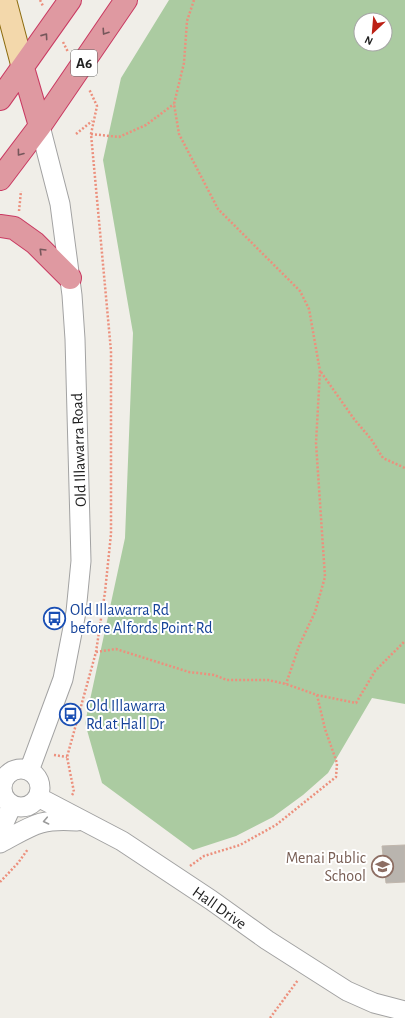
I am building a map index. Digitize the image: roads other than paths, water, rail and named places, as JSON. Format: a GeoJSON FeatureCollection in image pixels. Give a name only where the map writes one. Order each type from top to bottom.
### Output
{"type":"FeatureCollection","features":[{"type":"Feature","properties":{"kind":"highway"},"geometry":{"type":"LineString","coordinates":[[0,99],[70,0]]}},
{"type":"Feature","properties":{"kind":"highway","name":"A6"},"geometry":{"type":"LineString","coordinates":[[0,179],[40,126],[126,0]]}},
{"type":"Feature","properties":{"kind":"highway"},"geometry":{"type":"LineString","coordinates":[[23,68],[40,126]]}},
{"type":"Feature","properties":{"kind":"highway"},"geometry":{"type":"LineString","coordinates":[[0,226],[14,228],[35,243],[70,278]]}},
{"type":"Feature","properties":{"kind":"main road"},"geometry":{"type":"LineString","coordinates":[[5,0],[23,68]]}},
{"type":"Feature","properties":{"kind":"street","name":"Old Illawarra Road"},"geometry":{"type":"LineString","coordinates":[[29,771],[63,679],[76,612],[81,534],[75,339],[70,278],[60,204],[40,126]]}},
{"type":"Feature","properties":{"kind":"street"},"geometry":{"type":"LineString","coordinates":[[24,769],[29,771],[35,774],[40,785],[38,798],[25,807],[12,805],[5,800],[2,794],[1,789],[4,777],[13,770],[24,769]]}},
{"type":"Feature","properties":{"kind":"street","name":"Hall Drive"},"geometry":{"type":"LineString","coordinates":[[38,798],[122,841],[267,940],[347,991],[374,1003],[403,1013]]}},
{"type":"Feature","properties":{"kind":"street"},"geometry":{"type":"LineString","coordinates":[[0,832],[12,805]]}},
{"type":"Feature","properties":{"kind":"street"},"geometry":{"type":"LineString","coordinates":[[0,843],[27,828],[48,820],[84,822]]}},
{"type":"Feature","properties":{"kind":"place","name":"Old Illawarra Rd before Alfords Point Rd"},"geometry":{"type":"Point","coordinates":[54,618]}},
{"type":"Feature","properties":{"kind":"place","name":"Old Illawarra Rd at Hall Dr"},"geometry":{"type":"Point","coordinates":[70,714]}},
{"type":"Feature","properties":{"kind":"place","name":"Menai Public School"},"geometry":{"type":"Point","coordinates":[382,866]}}]}
